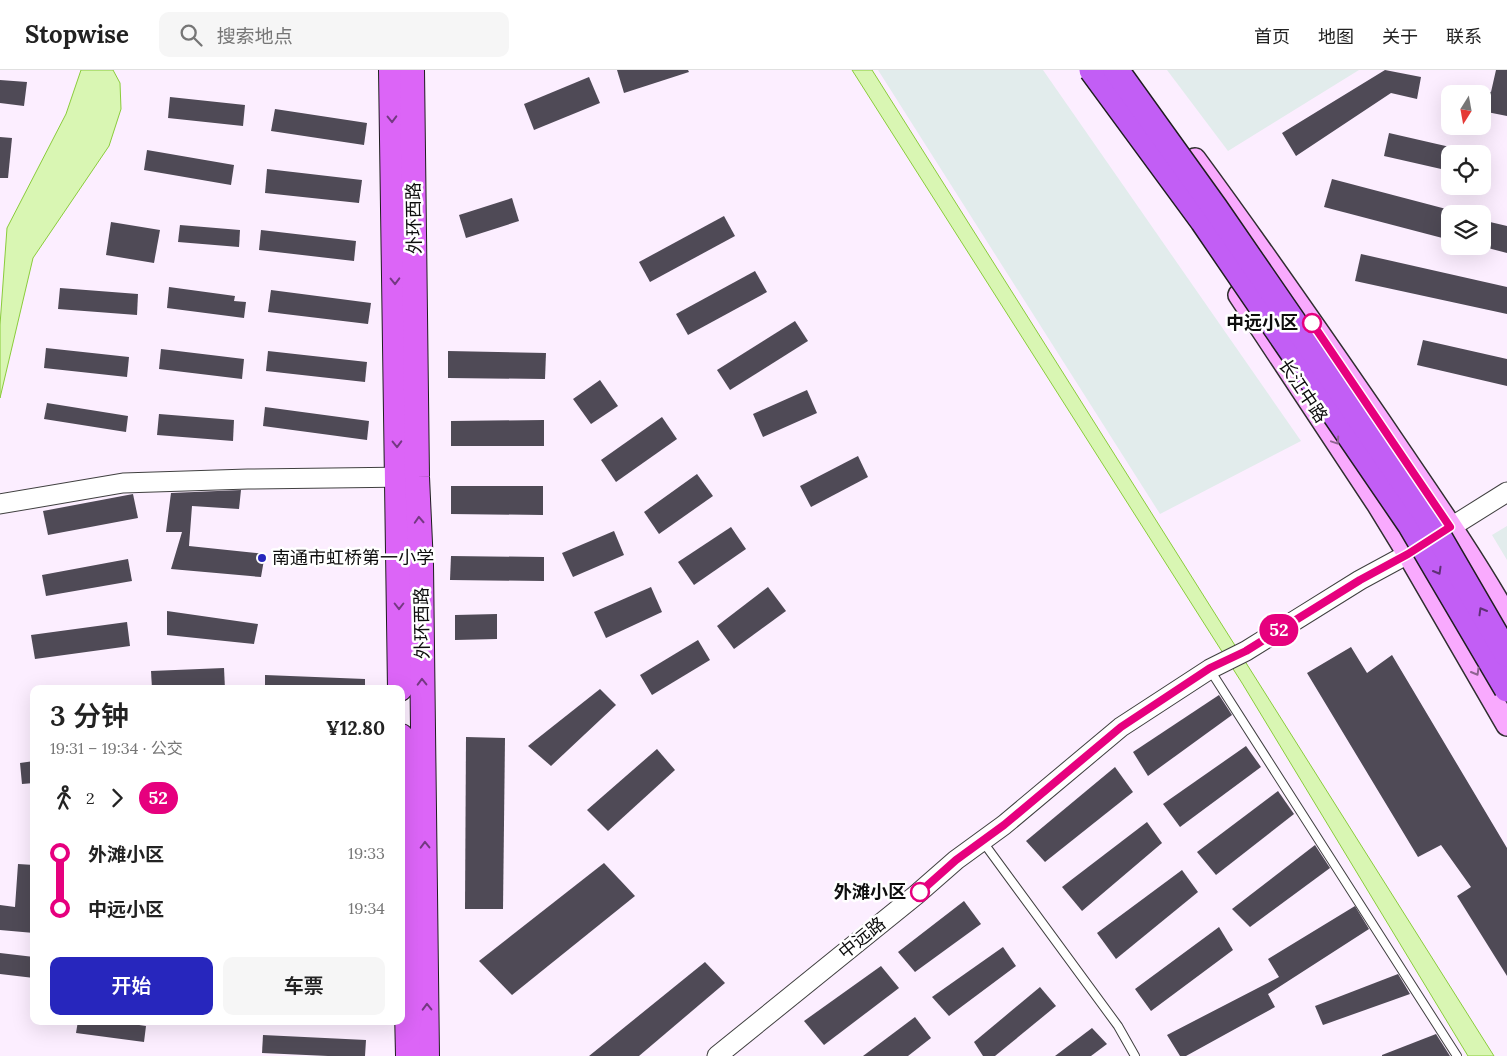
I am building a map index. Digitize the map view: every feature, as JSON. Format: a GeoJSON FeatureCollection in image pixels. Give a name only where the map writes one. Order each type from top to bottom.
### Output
{"type":"FeatureCollection","features":[{"type":"Feature","properties":{"kind":"highway","name":"长江中路"},"geometry":{"type":"LineString","coordinates":[[1092,70],[1203,221],[1410,524],[1507,689]]}},
{"type":"Feature","properties":{"kind":"highway","name":"长江中路"},"geometry":{"type":"LineString","coordinates":[[1116,70],[1215,208],[1425,514],[1507,654]]}},
{"type":"Feature","properties":{"kind":"main road","name":"外环西路"},"geometry":{"type":"LineString","coordinates":[[391,70],[408,477],[421,565],[427,1056]]}},
{"type":"Feature","properties":{"kind":"main road","name":"外环西路"},"geometry":{"type":"LineString","coordinates":[[400,685],[408,477],[412,70]]}},
{"type":"Feature","properties":{"kind":"main road","name":"长江中路"},"geometry":{"type":"LineString","coordinates":[[1080,70],[1193,224],[1378,505],[1507,725]]}},
{"type":"Feature","properties":{"kind":"main road"},"geometry":{"type":"LineString","coordinates":[[1129,70],[1224,198],[1312,323],[1483,575],[1507,617]]}},
{"type":"Feature","properties":{"kind":"main road"},"geometry":{"type":"LineString","coordinates":[[405,919],[408,1056]]}},
{"type":"Feature","properties":{"kind":"street"},"geometry":{"type":"LineString","coordinates":[[0,504],[122,483],[408,477]]}},
{"type":"Feature","properties":{"kind":"street","name":"中远路"},"geometry":{"type":"LineString","coordinates":[[718,1056],[982,840],[1004,825],[1121,727],[1215,666],[1246,651],[1507,492]]}},
{"type":"Feature","properties":{"kind":"lane"},"geometry":{"type":"LineString","coordinates":[[1215,666],[1457,1056]]}},
{"type":"Feature","properties":{"kind":"lane"},"geometry":{"type":"LineString","coordinates":[[982,840],[1118,1026],[1135,1056]]}},
{"type":"Feature","properties":{"kind":"shaded area"},"geometry":{"type":"Polygon","coordinates":[[[81,70],[113,70],[120,83],[121,109],[109,146],[33,258],[0,398],[0,325],[7,228],[66,114],[81,70]]]}},
{"type":"Feature","properties":{"kind":"shaded area"},"geometry":{"type":"Polygon","coordinates":[[[852,70],[872,70],[1494,1056],[1468,1056],[1242,683],[852,70]]]}},
{"type":"Feature","properties":{"kind":"shaded area"},"geometry":{"type":"Polygon","coordinates":[[[878,70],[1043,70],[1301,441],[1160,514],[878,70]]]}},
{"type":"Feature","properties":{"kind":"shaded area"},"geometry":{"type":"Polygon","coordinates":[[[1167,70],[1359,70],[1228,151],[1167,70]]]}},
{"type":"Feature","properties":{"kind":"shaded area"},"geometry":{"type":"Polygon","coordinates":[[[1507,526],[1507,560],[1492,535],[1507,526]]]}},
{"type":"Feature","properties":{"kind":"building"},"geometry":{"type":"Polygon","coordinates":[[[617,70],[688,70],[689,72],[624,93],[617,70]]]}},
{"type":"Feature","properties":{"kind":"building"},"geometry":{"type":"Polygon","coordinates":[[[1385,70],[1421,77],[1417,99],[1391,93],[1296,156],[1282,133],[1385,70]]]}},
{"type":"Feature","properties":{"kind":"building"},"geometry":{"type":"Polygon","coordinates":[[[1496,70],[1507,70],[1507,116],[1491,113],[1491,92],[1496,70]]]}},
{"type":"Feature","properties":{"kind":"building"},"geometry":{"type":"Polygon","coordinates":[[[589,77],[600,103],[534,130],[524,104],[589,77]]]}},
{"type":"Feature","properties":{"kind":"building"},"geometry":{"type":"Polygon","coordinates":[[[0,80],[27,82],[24,106],[0,103],[0,80]]]}},
{"type":"Feature","properties":{"kind":"building"},"geometry":{"type":"Polygon","coordinates":[[[170,97],[245,105],[243,126],[168,118],[170,97]]]}},
{"type":"Feature","properties":{"kind":"building"},"geometry":{"type":"Polygon","coordinates":[[[275,109],[367,123],[364,145],[271,131],[275,109]]]}},
{"type":"Feature","properties":{"kind":"building"},"geometry":{"type":"Polygon","coordinates":[[[1389,133],[1441,145],[1441,169],[1384,156],[1389,133]]]}},
{"type":"Feature","properties":{"kind":"building"},"geometry":{"type":"Polygon","coordinates":[[[0,137],[12,138],[8,178],[0,178],[0,137]]]}},
{"type":"Feature","properties":{"kind":"building"},"geometry":{"type":"Polygon","coordinates":[[[147,150],[234,165],[231,185],[144,170],[147,150]]]}},
{"type":"Feature","properties":{"kind":"building"},"geometry":{"type":"Polygon","coordinates":[[[267,169],[362,180],[359,203],[265,193],[267,169]]]}},
{"type":"Feature","properties":{"kind":"building"},"geometry":{"type":"Polygon","coordinates":[[[1332,179],[1441,208],[1441,238],[1324,207],[1332,179]]]}},
{"type":"Feature","properties":{"kind":"building"},"geometry":{"type":"Polygon","coordinates":[[[512,198],[519,221],[466,238],[459,215],[512,198]]]}},
{"type":"Feature","properties":{"kind":"building"},"geometry":{"type":"Polygon","coordinates":[[[724,216],[735,236],[650,282],[639,262],[724,216]]]}},
{"type":"Feature","properties":{"kind":"building"},"geometry":{"type":"Polygon","coordinates":[[[111,222],[160,230],[154,263],[106,255],[111,222]]]}},
{"type":"Feature","properties":{"kind":"building"},"geometry":{"type":"Polygon","coordinates":[[[1491,222],[1507,226],[1507,253],[1491,249],[1491,222]]]}},
{"type":"Feature","properties":{"kind":"building"},"geometry":{"type":"Polygon","coordinates":[[[180,225],[240,230],[239,247],[178,242],[180,225]]]}},
{"type":"Feature","properties":{"kind":"building"},"geometry":{"type":"Polygon","coordinates":[[[261,230],[356,241],[354,261],[259,250],[261,230]]]}},
{"type":"Feature","properties":{"kind":"building"},"geometry":{"type":"Polygon","coordinates":[[[1361,254],[1507,287],[1507,314],[1355,281],[1361,254]]]}},
{"type":"Feature","properties":{"kind":"building"},"geometry":{"type":"Polygon","coordinates":[[[755,271],[767,292],[688,335],[676,314],[755,271]]]}},
{"type":"Feature","properties":{"kind":"building"},"geometry":{"type":"Polygon","coordinates":[[[169,287],[235,296],[234,301],[246,302],[244,318],[167,308],[169,287]]]}},
{"type":"Feature","properties":{"kind":"building"},"geometry":{"type":"Polygon","coordinates":[[[60,288],[138,294],[137,315],[58,309],[60,288]]]}},
{"type":"Feature","properties":{"kind":"building"},"geometry":{"type":"Polygon","coordinates":[[[271,290],[371,303],[368,324],[268,312],[271,290]]]}},
{"type":"Feature","properties":{"kind":"building"},"geometry":{"type":"Polygon","coordinates":[[[795,321],[808,341],[730,390],[717,370],[795,321]]]}},
{"type":"Feature","properties":{"kind":"building"},"geometry":{"type":"Polygon","coordinates":[[[1423,340],[1507,359],[1507,386],[1417,365],[1423,340]]]}},
{"type":"Feature","properties":{"kind":"building"},"geometry":{"type":"Polygon","coordinates":[[[46,348],[129,357],[127,377],[44,368],[46,348]]]}},
{"type":"Feature","properties":{"kind":"building"},"geometry":{"type":"Polygon","coordinates":[[[161,349],[244,359],[242,379],[159,369],[161,349]]]}},
{"type":"Feature","properties":{"kind":"building"},"geometry":{"type":"Polygon","coordinates":[[[268,351],[367,362],[365,382],[266,371],[268,351]]]}},
{"type":"Feature","properties":{"kind":"building"},"geometry":{"type":"Polygon","coordinates":[[[448,351],[546,353],[545,379],[448,378],[448,351]]]}},
{"type":"Feature","properties":{"kind":"building"},"geometry":{"type":"Polygon","coordinates":[[[600,380],[618,406],[591,424],[573,399],[600,380]]]}},
{"type":"Feature","properties":{"kind":"building"},"geometry":{"type":"Polygon","coordinates":[[[807,390],[817,413],[763,437],[753,414],[807,390]]]}},
{"type":"Feature","properties":{"kind":"building"},"geometry":{"type":"Polygon","coordinates":[[[47,403],[128,416],[126,432],[44,419],[47,403]]]}},
{"type":"Feature","properties":{"kind":"building"},"geometry":{"type":"Polygon","coordinates":[[[265,407],[369,421],[367,440],[263,426],[265,407]]]}},
{"type":"Feature","properties":{"kind":"building"},"geometry":{"type":"Polygon","coordinates":[[[159,414],[234,420],[233,441],[157,435],[159,414]]]}},
{"type":"Feature","properties":{"kind":"building"},"geometry":{"type":"Polygon","coordinates":[[[662,417],[677,439],[616,482],[601,460],[662,417]]]}},
{"type":"Feature","properties":{"kind":"building"},"geometry":{"type":"Polygon","coordinates":[[[544,420],[544,446],[451,446],[451,421],[544,420]]]}},
{"type":"Feature","properties":{"kind":"building"},"geometry":{"type":"Polygon","coordinates":[[[858,456],[868,477],[811,507],[800,486],[858,456]]]}},
{"type":"Feature","properties":{"kind":"building"},"geometry":{"type":"Polygon","coordinates":[[[697,474],[713,496],[659,534],[644,512],[697,474]]]}},
{"type":"Feature","properties":{"kind":"building"},"geometry":{"type":"Polygon","coordinates":[[[451,486],[543,486],[543,515],[451,514],[451,486]]]}},
{"type":"Feature","properties":{"kind":"building"},"geometry":{"type":"Polygon","coordinates":[[[241,490],[239,509],[192,506],[189,546],[265,554],[261,577],[171,569],[182,532],[166,532],[171,493],[241,490]]]}},
{"type":"Feature","properties":{"kind":"building"},"geometry":{"type":"Polygon","coordinates":[[[133,494],[138,518],[48,535],[43,511],[133,494]]]}},
{"type":"Feature","properties":{"kind":"building"},"geometry":{"type":"Polygon","coordinates":[[[731,527],[746,549],[694,585],[678,562],[731,527]]]}},
{"type":"Feature","properties":{"kind":"building"},"geometry":{"type":"Polygon","coordinates":[[[614,531],[624,555],[573,577],[562,553],[614,531]]]}},
{"type":"Feature","properties":{"kind":"building"},"geometry":{"type":"Polygon","coordinates":[[[451,556],[544,557],[544,581],[450,580],[451,556]]]}},
{"type":"Feature","properties":{"kind":"building"},"geometry":{"type":"Polygon","coordinates":[[[128,559],[132,581],[46,596],[42,575],[128,559]]]}},
{"type":"Feature","properties":{"kind":"building"},"geometry":{"type":"Polygon","coordinates":[[[651,587],[662,612],[606,638],[594,612],[651,587]]]}},
{"type":"Feature","properties":{"kind":"building"},"geometry":{"type":"Polygon","coordinates":[[[768,587],[786,611],[734,649],[717,626],[768,587]]]}},
{"type":"Feature","properties":{"kind":"building"},"geometry":{"type":"Polygon","coordinates":[[[167,611],[258,624],[254,644],[167,635],[167,611]]]}},
{"type":"Feature","properties":{"kind":"building"},"geometry":{"type":"Polygon","coordinates":[[[497,614],[497,639],[455,640],[455,615],[497,614]]]}},
{"type":"Feature","properties":{"kind":"building"},"geometry":{"type":"Polygon","coordinates":[[[127,622],[130,646],[35,659],[31,635],[127,622]]]}},
{"type":"Feature","properties":{"kind":"building"},"geometry":{"type":"Polygon","coordinates":[[[698,640],[710,660],[652,695],[640,675],[698,640]]]}},
{"type":"Feature","properties":{"kind":"building"},"geometry":{"type":"Polygon","coordinates":[[[1351,647],[1367,673],[1392,655],[1507,848],[1507,976],[1457,896],[1471,887],[1441,845],[1418,857],[1307,673],[1351,647]]]}},
{"type":"Feature","properties":{"kind":"building"},"geometry":{"type":"Polygon","coordinates":[[[224,668],[225,685],[152,685],[151,671],[224,668]]]}},
{"type":"Feature","properties":{"kind":"building"},"geometry":{"type":"Polygon","coordinates":[[[265,675],[365,679],[365,685],[265,685],[265,675]]]}},
{"type":"Feature","properties":{"kind":"building"},"geometry":{"type":"Polygon","coordinates":[[[600,689],[616,705],[551,766],[528,746],[600,689]]]}},
{"type":"Feature","properties":{"kind":"building"},"geometry":{"type":"Polygon","coordinates":[[[1219,695],[1232,715],[1148,776],[1133,752],[1219,695]]]}},
{"type":"Feature","properties":{"kind":"building"},"geometry":{"type":"Polygon","coordinates":[[[466,737],[505,738],[503,909],[465,909],[466,737]]]}},
{"type":"Feature","properties":{"kind":"building"},"geometry":{"type":"Polygon","coordinates":[[[1246,746],[1261,767],[1180,827],[1163,804],[1246,746]]]}},
{"type":"Feature","properties":{"kind":"building"},"geometry":{"type":"Polygon","coordinates":[[[657,749],[675,770],[608,831],[587,810],[657,749]]]}},
{"type":"Feature","properties":{"kind":"building"},"geometry":{"type":"Polygon","coordinates":[[[30,762],[30,783],[22,784],[20,763],[30,762]]]}},
{"type":"Feature","properties":{"kind":"building"},"geometry":{"type":"Polygon","coordinates":[[[1115,767],[1133,792],[1045,862],[1026,841],[1115,767]]]}},
{"type":"Feature","properties":{"kind":"building"},"geometry":{"type":"Polygon","coordinates":[[[1278,791],[1294,814],[1216,875],[1197,852],[1278,791]]]}},
{"type":"Feature","properties":{"kind":"building"},"geometry":{"type":"Polygon","coordinates":[[[1147,822],[1162,843],[1082,911],[1062,887],[1147,822]]]}},
{"type":"Feature","properties":{"kind":"building"},"geometry":{"type":"Polygon","coordinates":[[[1315,845],[1330,868],[1250,927],[1232,909],[1315,845]]]}},
{"type":"Feature","properties":{"kind":"building"},"geometry":{"type":"Polygon","coordinates":[[[604,863],[635,896],[512,995],[479,961],[604,863]]]}},
{"type":"Feature","properties":{"kind":"building"},"geometry":{"type":"Polygon","coordinates":[[[18,864],[30,865],[30,933],[0,930],[0,905],[15,907],[18,864]]]}},
{"type":"Feature","properties":{"kind":"building"},"geometry":{"type":"Polygon","coordinates":[[[1182,870],[1198,892],[1116,959],[1097,933],[1182,870]]]}},
{"type":"Feature","properties":{"kind":"building"},"geometry":{"type":"Polygon","coordinates":[[[964,901],[981,924],[915,972],[898,952],[964,901]]]}},
{"type":"Feature","properties":{"kind":"building"},"geometry":{"type":"Polygon","coordinates":[[[1355,906],[1369,929],[1268,994],[1275,1007],[1186,1056],[1180,1056],[1167,1035],[1279,977],[1268,959],[1355,906]]]}},
{"type":"Feature","properties":{"kind":"building"},"geometry":{"type":"Polygon","coordinates":[[[1219,927],[1233,950],[1151,1011],[1135,989],[1219,927]]]}},
{"type":"Feature","properties":{"kind":"building"},"geometry":{"type":"Polygon","coordinates":[[[1003,947],[1016,966],[949,1016],[932,997],[1003,947]]]}},
{"type":"Feature","properties":{"kind":"building"},"geometry":{"type":"Polygon","coordinates":[[[0,953],[30,957],[30,978],[0,974],[0,953]]]}},
{"type":"Feature","properties":{"kind":"building"},"geometry":{"type":"Polygon","coordinates":[[[705,962],[725,983],[639,1056],[589,1056],[705,962]]]}},
{"type":"Feature","properties":{"kind":"building"},"geometry":{"type":"Polygon","coordinates":[[[881,966],[899,988],[824,1045],[804,1021],[881,966]]]}},
{"type":"Feature","properties":{"kind":"building"},"geometry":{"type":"Polygon","coordinates":[[[1398,974],[1410,994],[1323,1025],[1315,1006],[1398,974]]]}},
{"type":"Feature","properties":{"kind":"building"},"geometry":{"type":"Polygon","coordinates":[[[1040,987],[1056,1006],[995,1056],[983,1056],[974,1042],[1040,987]]]}},
{"type":"Feature","properties":{"kind":"building"},"geometry":{"type":"Polygon","coordinates":[[[915,1017],[931,1038],[908,1056],[863,1056],[915,1017]]]}},
{"type":"Feature","properties":{"kind":"building"},"geometry":{"type":"Polygon","coordinates":[[[77,1025],[146,1026],[144,1042],[76,1033],[77,1025]]]}},
{"type":"Feature","properties":{"kind":"building"},"geometry":{"type":"Polygon","coordinates":[[[1092,1028],[1107,1044],[1091,1056],[1055,1056],[1092,1028]]]}},
{"type":"Feature","properties":{"kind":"building"},"geometry":{"type":"Polygon","coordinates":[[[1436,1034],[1450,1056],[1382,1056],[1382,1055],[1436,1034]]]}},
{"type":"Feature","properties":{"kind":"building"},"geometry":{"type":"Polygon","coordinates":[[[263,1035],[366,1040],[365,1056],[262,1053],[263,1035]]]}},
{"type":"Feature","properties":{"kind":"bus line","name":"52"},"geometry":{"type":"LineString","coordinates":[[920,892],[956,860],[1004,825],[1121,727],[1210,668],[1246,651],[1450,527],[1416,474],[1312,323]]}},
{"type":"Feature","properties":{"kind":"place","name":"中远小区"},"geometry":{"type":"Point","coordinates":[1312,323]}},
{"type":"Feature","properties":{"kind":"place","name":"南通市虹桥第一小学"},"geometry":{"type":"Point","coordinates":[262,558]}},
{"type":"Feature","properties":{"kind":"place","name":"外滩小区"},"geometry":{"type":"Point","coordinates":[920,892]}}]}
